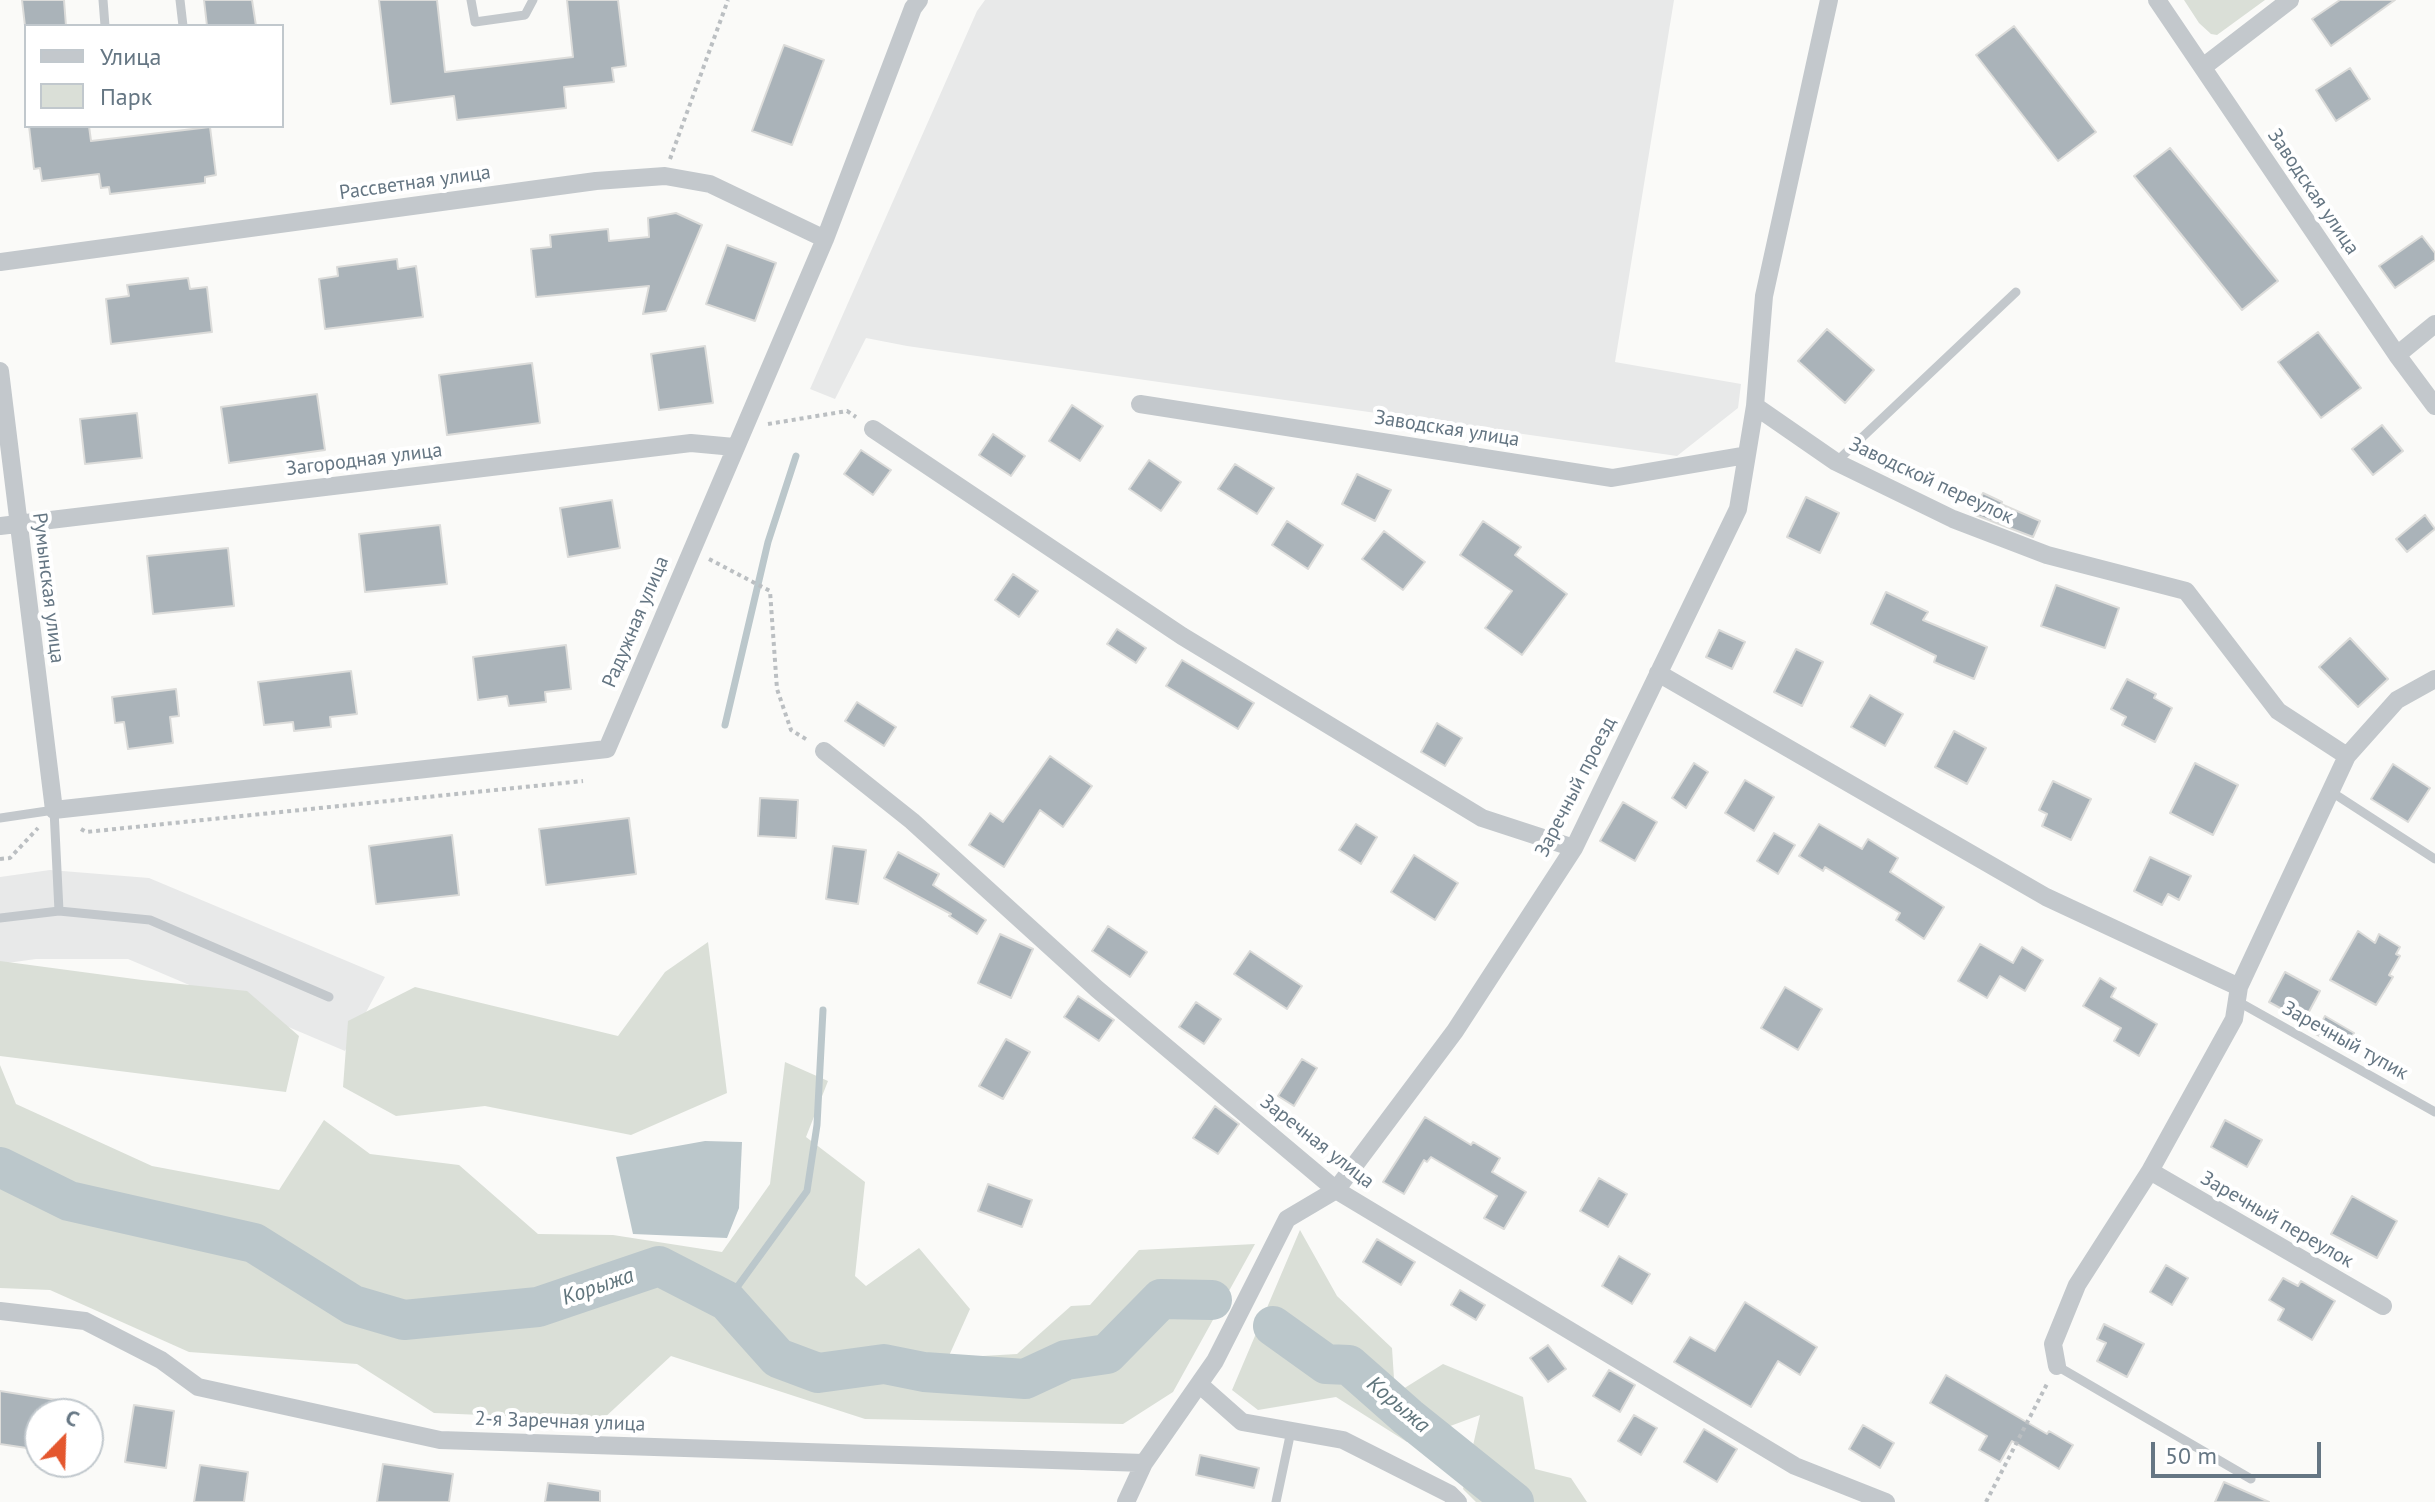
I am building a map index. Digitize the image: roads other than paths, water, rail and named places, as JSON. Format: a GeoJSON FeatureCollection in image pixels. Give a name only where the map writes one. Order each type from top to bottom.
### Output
{"type":"FeatureCollection","features":[{"type":"Feature","properties":{"kind":"street","name":"Радужная улица"},"geometry":{"type":"LineString","coordinates":[[54,810],[607,749],[825,239],[913,8],[919,0]]}},
{"type":"Feature","properties":{"kind":"street","name":"Заречный проезд"},"geometry":{"type":"LineString","coordinates":[[1336,1190],[1455,1031],[1574,848],[1738,509],[1755,406],[1764,296],[1829,0]]}},
{"type":"Feature","properties":{"kind":"street","name":"Заводская улица"},"geometry":{"type":"LineString","coordinates":[[2157,0],[2397,355],[2435,406]]}},
{"type":"Feature","properties":{"kind":"street"},"geometry":{"type":"LineString","coordinates":[[2203,67],[2290,0]]}},
{"type":"Feature","properties":{"kind":"street","name":"Рассветная улица"},"geometry":{"type":"LineString","coordinates":[[0,262],[596,181],[665,176],[710,184],[825,239]]}},
{"type":"Feature","properties":{"kind":"street"},"geometry":{"type":"LineString","coordinates":[[2397,355],[2435,324]]}},
{"type":"Feature","properties":{"kind":"street","name":"Румынская улица"},"geometry":{"type":"LineString","coordinates":[[0,371],[9,525],[54,810]]}},
{"type":"Feature","properties":{"kind":"street","name":"Заводская улица"},"geometry":{"type":"LineString","coordinates":[[1140,404],[1612,478],[1747,455]]}},
{"type":"Feature","properties":{"kind":"street","name":"Заводской переулок"},"geometry":{"type":"LineString","coordinates":[[1755,406],[1836,462],[1953,519],[2047,555],[2186,591],[2278,711],[2347,756]]}},
{"type":"Feature","properties":{"kind":"street"},"geometry":{"type":"LineString","coordinates":[[873,429],[1182,636],[1482,818],[1574,848]]}},
{"type":"Feature","properties":{"kind":"street","name":"Загородная улица"},"geometry":{"type":"LineString","coordinates":[[9,525],[691,443],[734,447]]}},
{"type":"Feature","properties":{"kind":"street"},"geometry":{"type":"LineString","coordinates":[[1658,673],[2046,897],[2238,994]]}},
{"type":"Feature","properties":{"kind":"street"},"geometry":{"type":"LineString","coordinates":[[2057,1366],[2053,1344],[2077,1285],[2150,1171],[2234,1019],[2238,994],[2347,756],[2397,700],[2435,679]]}},
{"type":"Feature","properties":{"kind":"street","name":"Заречная улица"},"geometry":{"type":"LineString","coordinates":[[824,751],[912,821],[1097,989],[1336,1190],[1795,1466],[1886,1502]]}},
{"type":"Feature","properties":{"kind":"street","name":"Заречный переулок"},"geometry":{"type":"LineString","coordinates":[[2150,1171],[2383,1306]]}},
{"type":"Feature","properties":{"kind":"street"},"geometry":{"type":"LineString","coordinates":[[1126,1502],[1144,1463],[1215,1361],[1287,1219],[1336,1190]]}},
{"type":"Feature","properties":{"kind":"street","name":"2-я Заречная улица"},"geometry":{"type":"LineString","coordinates":[[0,1311],[85,1321],[161,1360],[198,1387],[440,1440],[1144,1463]]}},
{"type":"Feature","properties":{"kind":"street"},"geometry":{"type":"LineString","coordinates":[[1199,1384],[1242,1422],[1343,1440],[1450,1494],[1458,1502]]}},
{"type":"Feature","properties":{"kind":"lane"},"geometry":{"type":"LineString","coordinates":[[103,0],[105,24]]}},
{"type":"Feature","properties":{"kind":"lane"},"geometry":{"type":"LineString","coordinates":[[180,0],[183,24]]}},
{"type":"Feature","properties":{"kind":"lane"},"geometry":{"type":"LineString","coordinates":[[471,0],[475,22],[525,15],[533,0]]}},
{"type":"Feature","properties":{"kind":"lane"},"geometry":{"type":"LineString","coordinates":[[1836,462],[2016,292]]}},
{"type":"Feature","properties":{"kind":"lane"},"geometry":{"type":"LineString","coordinates":[[2330,791],[2435,859]]}},
{"type":"Feature","properties":{"kind":"lane"},"geometry":{"type":"LineString","coordinates":[[0,818],[54,810],[59,911]]}},
{"type":"Feature","properties":{"kind":"lane"},"geometry":{"type":"LineString","coordinates":[[0,918],[59,911],[150,920],[329,997]]}},
{"type":"Feature","properties":{"kind":"lane","name":"Заречный тупик"},"geometry":{"type":"LineString","coordinates":[[2238,994],[2435,1112]]}},
{"type":"Feature","properties":{"kind":"lane"},"geometry":{"type":"LineString","coordinates":[[2057,1366],[2251,1479]]}},
{"type":"Feature","properties":{"kind":"lane"},"geometry":{"type":"LineString","coordinates":[[1276,1502],[1291,1431]]}},
{"type":"Feature","properties":{"kind":"waterway"},"geometry":{"type":"LineString","coordinates":[[725,725],[768,542],[796,456]]}},
{"type":"Feature","properties":{"kind":"waterway"},"geometry":{"type":"LineString","coordinates":[[727,1301],[807,1191],[817,1125],[823,1010]]}},
{"type":"Feature","properties":{"kind":"waterway","name":"Корыжа"},"geometry":{"type":"LineString","coordinates":[[0,1167],[69,1201],[254,1243],[353,1305],[404,1320],[538,1307],[659,1266],[727,1301],[778,1358],[818,1373],[884,1364],[924,1372],[1025,1379],[1066,1360],[1107,1354],[1161,1299],[1212,1300]]}},
{"type":"Feature","properties":{"kind":"waterway","name":"Корыжа"},"geometry":{"type":"LineString","coordinates":[[1273,1326],[1326,1364],[1349,1365],[1514,1502]]}}]}
